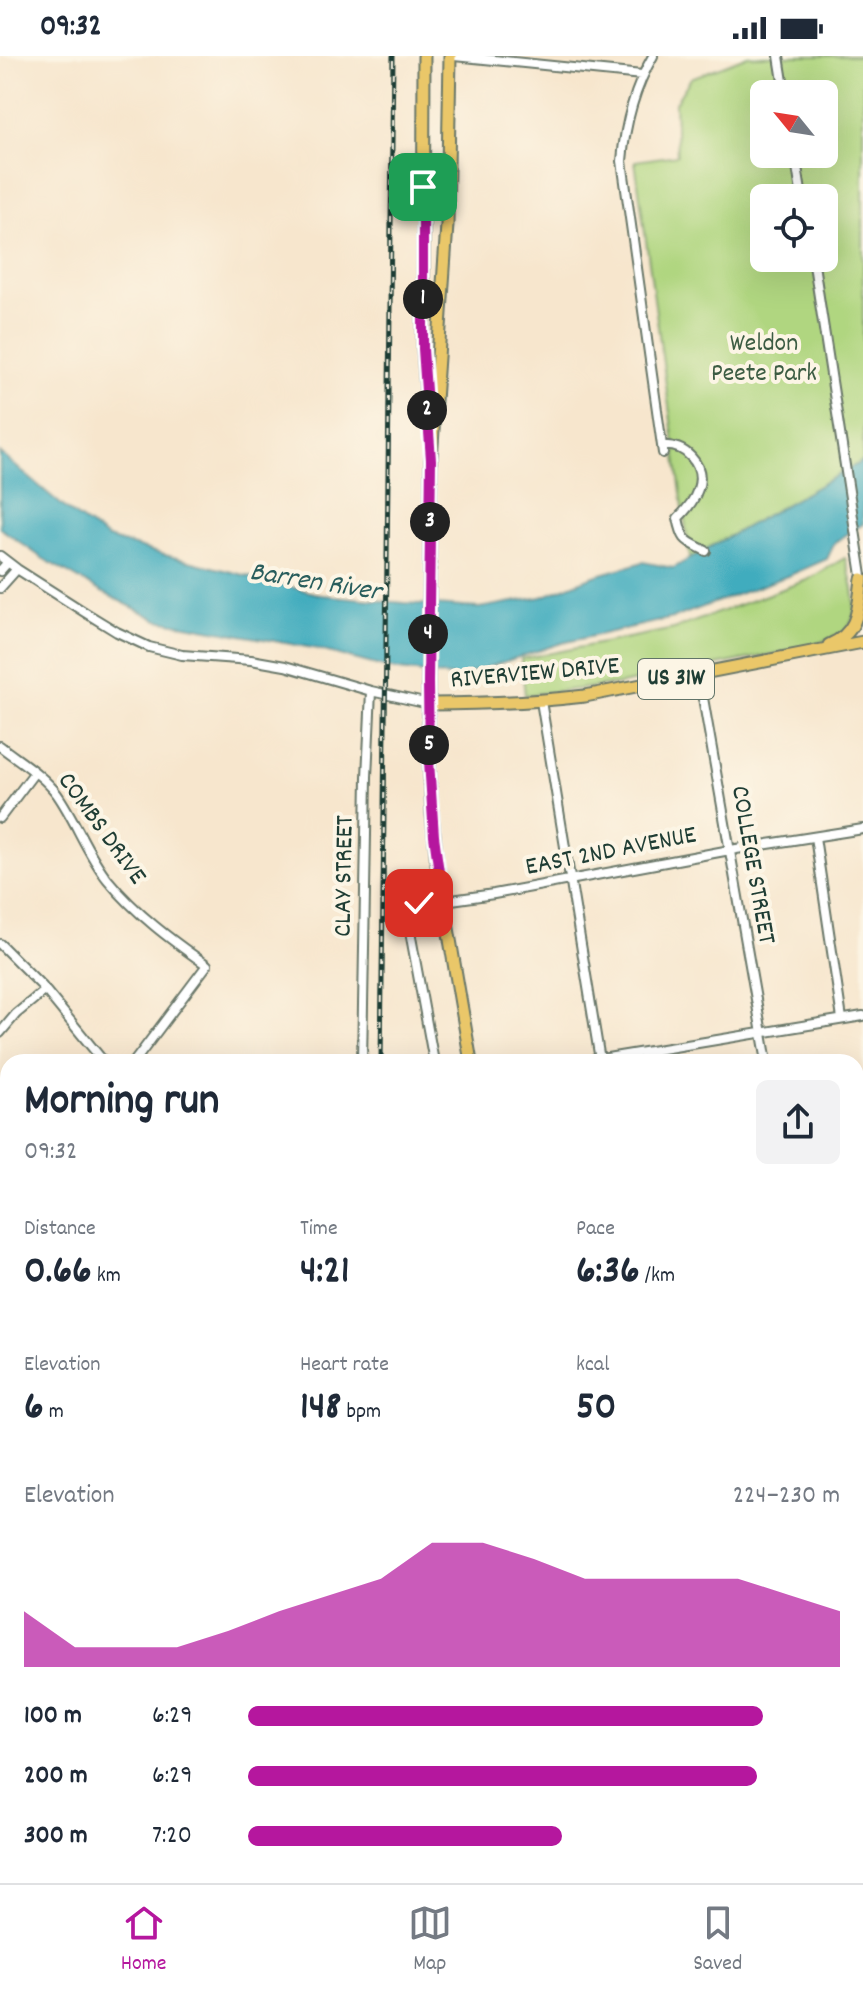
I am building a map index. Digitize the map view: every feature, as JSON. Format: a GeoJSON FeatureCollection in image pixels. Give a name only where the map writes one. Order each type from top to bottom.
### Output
{"type":"FeatureCollection","features":[{"type":"Feature","properties":{"kind":"main road"},"geometry":{"type":"LineString","coordinates":[[424,56],[423,349],[431,460]]}},
{"type":"Feature","properties":{"kind":"main road"},"geometry":{"type":"LineString","coordinates":[[452,56],[447,225],[431,460],[428,682],[432,814],[443,901],[470,1054]]}},
{"type":"Feature","properties":{"kind":"main road"},"geometry":{"type":"LineString","coordinates":[[811,652],[845,636],[852,627],[857,617],[862,579]]}},
{"type":"Feature","properties":{"kind":"main road","name":"RIVERVIEW DRIVE"},"geometry":{"type":"LineString","coordinates":[[429,704],[541,701],[622,690],[863,642]]}},
{"type":"Feature","properties":{"kind":"street"},"geometry":{"type":"LineString","coordinates":[[452,56],[642,75]]}},
{"type":"Feature","properties":{"kind":"street"},"geometry":{"type":"LineString","coordinates":[[653,56],[642,75],[629,114],[622,161],[662,449],[670,445],[686,452],[698,464],[701,478],[698,490],[689,508],[678,518],[682,536],[706,551]]}},
{"type":"Feature","properties":{"kind":"street"},"geometry":{"type":"LineString","coordinates":[[779,56],[783,80]]}},
{"type":"Feature","properties":{"kind":"street"},"geometry":{"type":"LineString","coordinates":[[815,272],[862,579]]}},
{"type":"Feature","properties":{"kind":"street","name":"RIVERVIEW DRIVE"},"geometry":{"type":"LineString","coordinates":[[0,556],[117,632],[149,647],[182,655],[285,666],[429,704]]}},
{"type":"Feature","properties":{"kind":"street"},"geometry":{"type":"LineString","coordinates":[[0,571],[8,562]]}},
{"type":"Feature","properties":{"kind":"street"},"geometry":{"type":"LineString","coordinates":[[0,588],[17,569]]}},
{"type":"Feature","properties":{"kind":"street","name":"COLLEGE STREET"},"geometry":{"type":"LineString","coordinates":[[699,675],[766,1054]]}},
{"type":"Feature","properties":{"kind":"street","name":"CLAY STREET"},"geometry":{"type":"LineString","coordinates":[[362,1054],[371,691]]}},
{"type":"Feature","properties":{"kind":"street"},"geometry":{"type":"LineString","coordinates":[[541,701],[599,1054]]}},
{"type":"Feature","properties":{"kind":"street","name":"COMBS DRIVE"},"geometry":{"type":"LineString","coordinates":[[0,746],[57,795],[108,880],[147,921],[207,965],[140,1054]]}},
{"type":"Feature","properties":{"kind":"street"},"geometry":{"type":"LineString","coordinates":[[0,818],[34,773]]}},
{"type":"Feature","properties":{"kind":"street","name":"EAST 2ND AVENUE"},"geometry":{"type":"LineString","coordinates":[[433,1054],[409,926],[409,915],[419,903],[494,894],[863,829]]}},
{"type":"Feature","properties":{"kind":"street"},"geometry":{"type":"LineString","coordinates":[[815,837],[842,1019]]}},
{"type":"Feature","properties":{"kind":"street"},"geometry":{"type":"LineString","coordinates":[[0,944],[45,990],[97,1054]]}},
{"type":"Feature","properties":{"kind":"street"},"geometry":{"type":"LineString","coordinates":[[0,1033],[16,1014],[45,990]]}},
{"type":"Feature","properties":{"kind":"street"},"geometry":{"type":"LineString","coordinates":[[636,1054],[863,1016]]}},
{"type":"Feature","properties":{"kind":"green space","name":"Weldon Peete Park"},"geometry":{"type":"Polygon","coordinates":[[[748,56],[863,56],[863,461],[690,558],[635,161],[677,155],[675,103],[691,78],[748,56]]]}},
{"type":"Feature","properties":{"kind":"green space"},"geometry":{"type":"Polygon","coordinates":[[[845,558],[854,596],[853,616],[845,631],[836,636],[803,648],[621,684],[525,695],[521,659],[674,629],[807,580],[845,558]]]}},
{"type":"Feature","properties":{"kind":"water"},"geometry":{"type":"Polygon","coordinates":[[[0,453],[70,512],[108,538],[322,595],[404,603],[479,608],[542,597],[591,577],[643,562],[673,568],[863,461],[863,524],[835,542],[827,559],[790,575],[673,618],[562,643],[457,677],[391,669],[313,648],[158,620],[42,558],[0,528],[0,453]]]}},
{"type":"Feature","properties":{"kind":"railway"},"geometry":{"type":"LineString","coordinates":[[381,1054],[393,56]]}},
{"type":"Feature","properties":{"kind":"route"},"geometry":{"type":"LineString","coordinates":[[419,903],[443,901],[434,836],[429,761],[431,460],[423,349],[423,187]]}},
{"type":"Feature","properties":{"kind":"water label","name":"Barren River"},"geometry":{"type":"Point","coordinates":[315,584]}}]}
